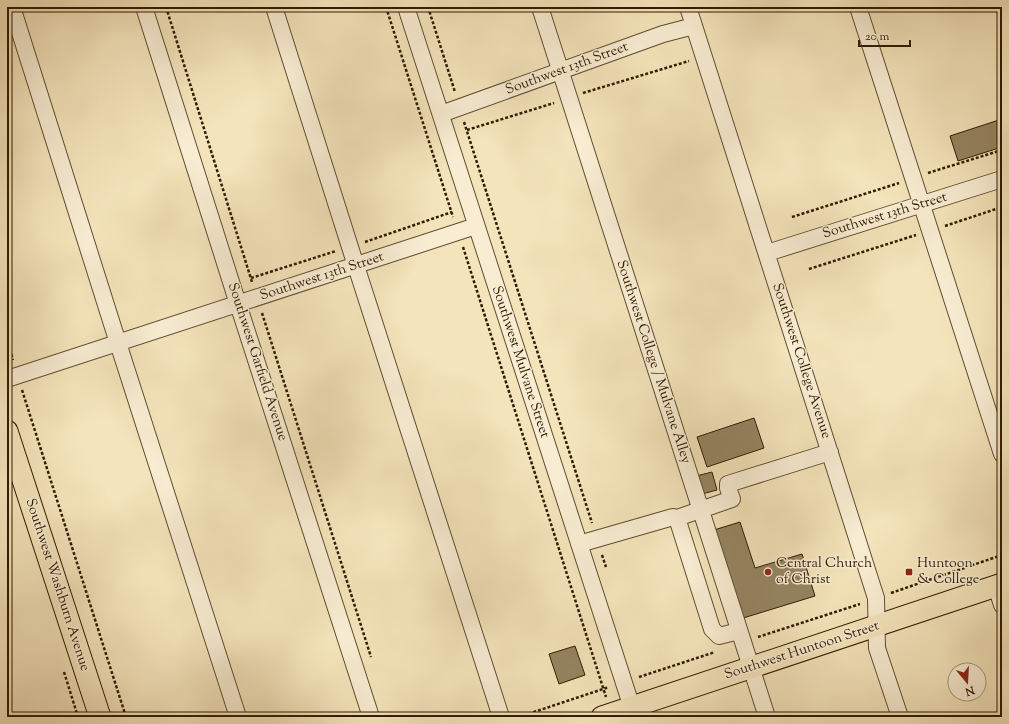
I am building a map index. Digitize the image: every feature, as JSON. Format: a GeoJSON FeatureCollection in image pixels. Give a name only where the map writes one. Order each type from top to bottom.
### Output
{"type":"FeatureCollection","features":[{"type":"Feature","properties":{"kind":"main road","name":"Southwest Washburn Avenue"},"geometry":{"type":"LineString","coordinates":[[7,431],[100,717]]}},
{"type":"Feature","properties":{"kind":"main road","name":"Southwest Huntoon Street"},"geometry":{"type":"LineString","coordinates":[[606,716],[639,709],[751,667],[876,626],[1000,592]]}},
{"type":"Feature","properties":{"kind":"street"},"geometry":{"type":"LineString","coordinates":[[12,7],[238,717]]}},
{"type":"Feature","properties":{"kind":"street","name":"Southwest Garfield Avenue"},"geometry":{"type":"LineString","coordinates":[[144,7],[371,717]]}},
{"type":"Feature","properties":{"kind":"street"},"geometry":{"type":"LineString","coordinates":[[274,7],[501,717]]}},
{"type":"Feature","properties":{"kind":"street","name":"Southwest Mulvane Street"},"geometry":{"type":"LineString","coordinates":[[406,7],[624,682],[639,709]]}},
{"type":"Feature","properties":{"kind":"street","name":"Southwest College / Mulvane Alley"},"geometry":{"type":"LineString","coordinates":[[540,7],[767,717]]}},
{"type":"Feature","properties":{"kind":"street","name":"Southwest College Avenue"},"geometry":{"type":"LineString","coordinates":[[688,7],[876,598],[877,648],[900,717]]}},
{"type":"Feature","properties":{"kind":"street"},"geometry":{"type":"LineString","coordinates":[[858,7],[1002,454]]}},
{"type":"Feature","properties":{"kind":"street","name":"Southwest 13th Street"},"geometry":{"type":"LineString","coordinates":[[441,114],[663,34],[694,26]]}},
{"type":"Feature","properties":{"kind":"street","name":"Southwest 13th Street"},"geometry":{"type":"LineString","coordinates":[[767,253],[1002,179]]}},
{"type":"Feature","properties":{"kind":"street","name":"Southwest 13th Street"},"geometry":{"type":"LineString","coordinates":[[12,377],[476,226]]}},
{"type":"Feature","properties":{"kind":"street"},"geometry":{"type":"LineString","coordinates":[[579,544],[672,517],[677,518],[732,499],[728,484],[830,452]]}},
{"type":"Feature","properties":{"kind":"street"},"geometry":{"type":"LineString","coordinates":[[677,518],[712,629],[719,636],[741,637]]}},
{"type":"Feature","properties":{"kind":"path"},"geometry":{"type":"LineString","coordinates":[[166,7],[373,664]]}},
{"type":"Feature","properties":{"kind":"path"},"geometry":{"type":"LineString","coordinates":[[386,7],[604,689],[606,716]]}},
{"type":"Feature","properties":{"kind":"path"},"geometry":{"type":"LineString","coordinates":[[428,7],[606,568]]}},
{"type":"Feature","properties":{"kind":"path"},"geometry":{"type":"LineString","coordinates":[[996,7],[1002,26]]}},
{"type":"Feature","properties":{"kind":"path"},"geometry":{"type":"LineString","coordinates":[[809,269],[1002,207]]}},
{"type":"Feature","properties":{"kind":"path"},"geometry":{"type":"LineString","coordinates":[[7,340],[12,377],[126,717]]}},
{"type":"Feature","properties":{"kind":"path"},"geometry":{"type":"LineString","coordinates":[[519,717],[640,677],[741,637],[876,598],[1002,555]]}},
{"type":"Feature","properties":{"kind":"path"},"geometry":{"type":"LineString","coordinates":[[62,668],[78,717]]}},
{"type":"Feature","properties":{"kind":"path"},"geometry":{"type":"LineString","coordinates":[[638,669],[640,677],[639,709]]}},
{"type":"Feature","properties":{"kind":"building"},"geometry":{"type":"Polygon","coordinates":[[[1002,119],[1002,147],[958,161],[950,136],[1002,119]]]}},
{"type":"Feature","properties":{"kind":"building"},"geometry":{"type":"Polygon","coordinates":[[[754,418],[764,448],[707,467],[697,437],[754,418]]]}},
{"type":"Feature","properties":{"kind":"building"},"geometry":{"type":"Polygon","coordinates":[[[712,472],[717,490],[702,494],[696,476],[712,472]]]}},
{"type":"Feature","properties":{"kind":"building","name":"Central Church of Christ"},"geometry":{"type":"Polygon","coordinates":[[[740,522],[755,568],[802,554],[815,596],[740,619],[714,530],[740,522]]]}},
{"type":"Feature","properties":{"kind":"building"},"geometry":{"type":"Polygon","coordinates":[[[575,646],[585,675],[559,684],[549,654],[575,646]]]}},
{"type":"Feature","properties":{"kind":"place","name":"Central Church of Christ"},"geometry":{"type":"Point","coordinates":[768,572]}},
{"type":"Feature","properties":{"kind":"place","name":"Huntoon & College"},"geometry":{"type":"Point","coordinates":[909,572]}}]}
